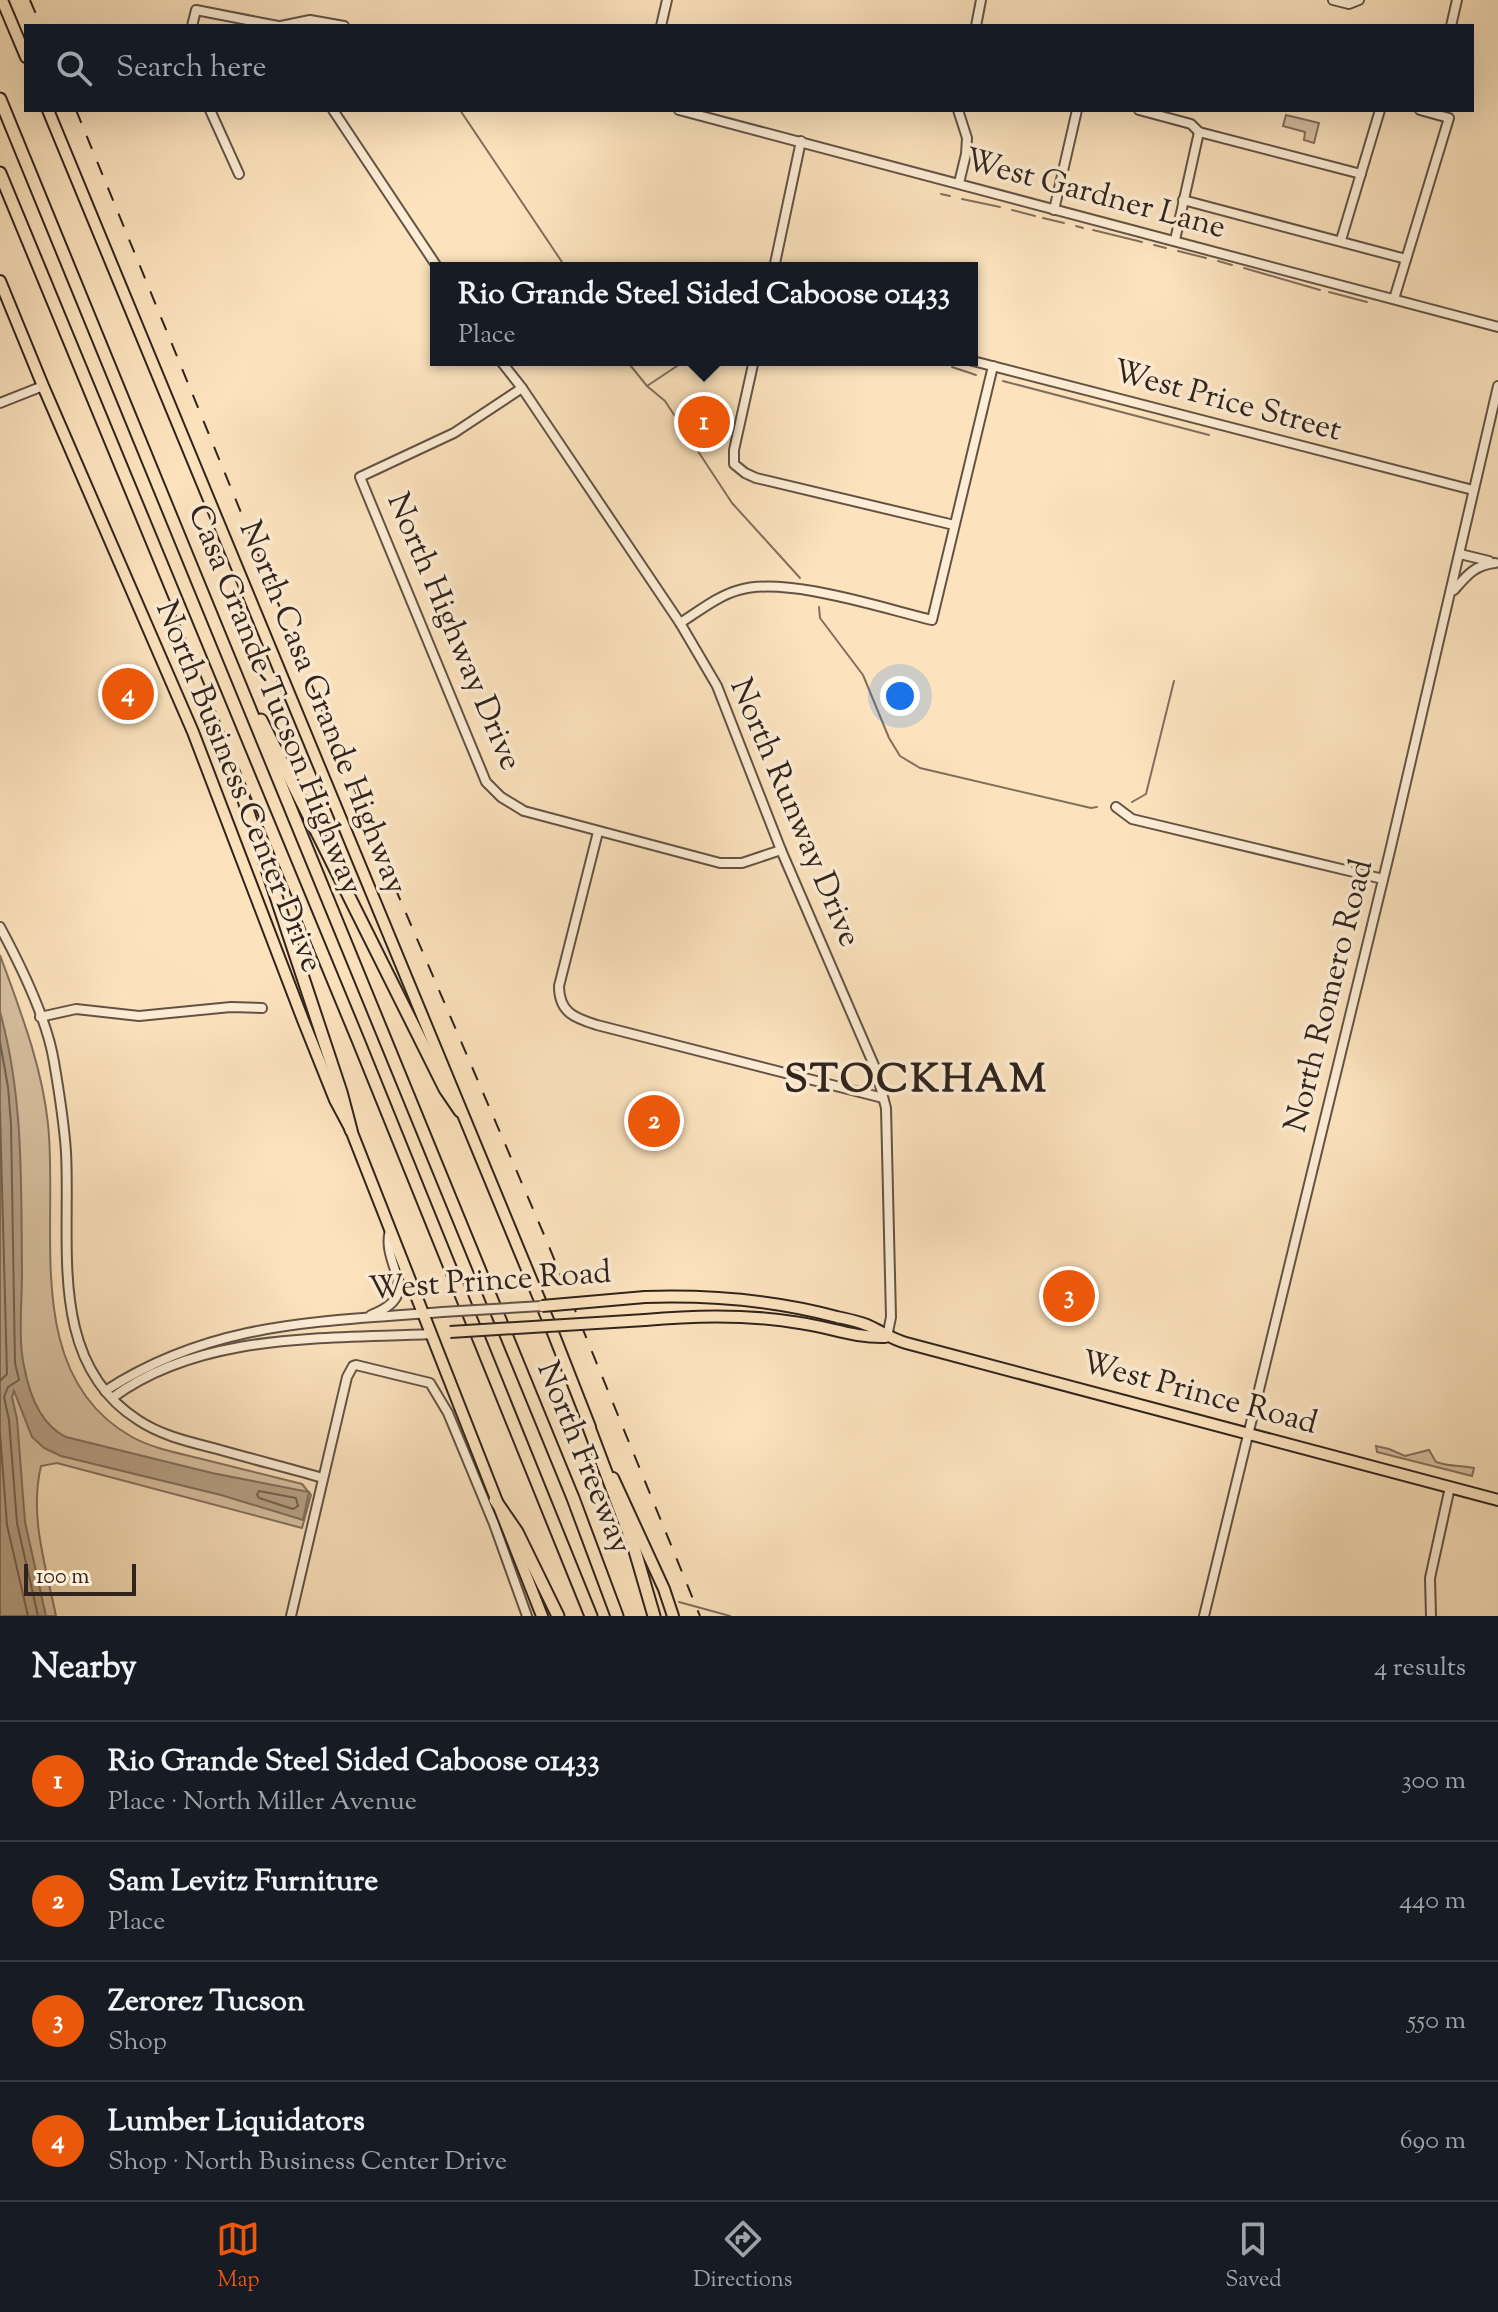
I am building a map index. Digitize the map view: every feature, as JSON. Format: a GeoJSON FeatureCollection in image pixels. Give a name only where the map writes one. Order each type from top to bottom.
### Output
{"type":"FeatureCollection","features":[{"type":"Feature","properties":{"kind":"highway","name":"Casa Grande-Tucson Highway"},"geometry":{"type":"LineString","coordinates":[[0,99],[499,1320]]}},
{"type":"Feature","properties":{"kind":"highway","name":"Casa Grande-Tucson Highway"},"geometry":{"type":"LineString","coordinates":[[0,173],[472,1322]]}},
{"type":"Feature","properties":{"kind":"highway"},"geometry":{"type":"LineString","coordinates":[[226,650],[445,1089],[460,1111]]}},
{"type":"Feature","properties":{"kind":"highway"},"geometry":{"type":"LineString","coordinates":[[203,668],[351,1130]]}},
{"type":"Feature","properties":{"kind":"highway","name":"North Freeway"},"geometry":{"type":"LineString","coordinates":[[499,1320],[595,1554],[617,1616]]}},
{"type":"Feature","properties":{"kind":"highway","name":"North Freeway"},"geometry":{"type":"LineString","coordinates":[[472,1322],[591,1616]]}},
{"type":"Feature","properties":{"kind":"highway"},"geometry":{"type":"LineString","coordinates":[[587,1422],[633,1544],[654,1616]]}},
{"type":"Feature","properties":{"kind":"highway"},"geometry":{"type":"LineString","coordinates":[[495,1500],[517,1532],[558,1616]]}},
{"type":"Feature","properties":{"kind":"main road"},"geometry":{"type":"LineString","coordinates":[[2,0],[24,52]]}},
{"type":"Feature","properties":{"kind":"main road","name":"North Casa Grande Highway"},"geometry":{"type":"LineString","coordinates":[[49,112],[550,1325],[587,1422],[664,1589],[673,1616]]}},
{"type":"Feature","properties":{"kind":"main road","name":"North Business Center Drive"},"geometry":{"type":"LineString","coordinates":[[0,281],[193,732],[314,1047],[351,1130],[542,1616]]}},
{"type":"Feature","properties":{"kind":"main road","name":"West Prince Road"},"geometry":{"type":"LineString","coordinates":[[542,1306],[645,1297],[692,1297],[783,1305],[867,1325],[887,1337],[1498,1500]]}},
{"type":"Feature","properties":{"kind":"main road","name":"West Prince Road"},"geometry":{"type":"LineString","coordinates":[[431,1334],[719,1315],[805,1323],[863,1338],[887,1337]]}},
{"type":"Feature","properties":{"kind":"street"},"geometry":{"type":"LineString","coordinates":[[661,24],[667,0]]}},
{"type":"Feature","properties":{"kind":"street"},"geometry":{"type":"LineString","coordinates":[[976,24],[981,0]]}},
{"type":"Feature","properties":{"kind":"street"},"geometry":{"type":"LineString","coordinates":[[1333,0],[1357,4]]}},
{"type":"Feature","properties":{"kind":"street"},"geometry":{"type":"LineString","coordinates":[[1451,24],[1457,0]]}},
{"type":"Feature","properties":{"kind":"street"},"geometry":{"type":"LineString","coordinates":[[192,24],[196,10],[270,24]]}},
{"type":"Feature","properties":{"kind":"street"},"geometry":{"type":"LineString","coordinates":[[290,24],[310,20],[333,24]]}},
{"type":"Feature","properties":{"kind":"street"},"geometry":{"type":"LineString","coordinates":[[211,112],[239,174]]}},
{"type":"Feature","properties":{"kind":"street"},"geometry":{"type":"LineString","coordinates":[[334,112],[434,262]]}},
{"type":"Feature","properties":{"kind":"street","name":"West Gardner Lane"},"geometry":{"type":"LineString","coordinates":[[687,112],[1498,327]]}},
{"type":"Feature","properties":{"kind":"street"},"geometry":{"type":"LineString","coordinates":[[959,112],[967,138],[959,183]]}},
{"type":"Feature","properties":{"kind":"street"},"geometry":{"type":"LineString","coordinates":[[1054,210],[1077,112]]}},
{"type":"Feature","properties":{"kind":"street"},"geometry":{"type":"LineString","coordinates":[[1146,112],[1191,124],[1199,132],[1361,174]]}},
{"type":"Feature","properties":{"kind":"street"},"geometry":{"type":"LineString","coordinates":[[1341,240],[1379,112]]}},
{"type":"Feature","properties":{"kind":"street"},"geometry":{"type":"LineString","coordinates":[[1394,299],[1449,118],[1427,112]]}},
{"type":"Feature","properties":{"kind":"street"},"geometry":{"type":"LineString","coordinates":[[1175,240],[1199,132]]}},
{"type":"Feature","properties":{"kind":"street"},"geometry":{"type":"LineString","coordinates":[[775,262],[801,141]]}},
{"type":"Feature","properties":{"kind":"street"},"geometry":{"type":"LineString","coordinates":[[1183,200],[1406,259]]}},
{"type":"Feature","properties":{"kind":"street","name":"West Price Street"},"geometry":{"type":"LineString","coordinates":[[978,362],[1473,490]]}},
{"type":"Feature","properties":{"kind":"street","name":"North Runway Drive"},"geometry":{"type":"LineString","coordinates":[[505,366],[680,623],[717,686],[781,850],[876,1070],[886,1108],[891,1317],[887,1337]]}},
{"type":"Feature","properties":{"kind":"street"},"geometry":{"type":"LineString","coordinates":[[753,366],[734,450],[734,464],[745,473],[954,525]]}},
{"type":"Feature","properties":{"kind":"street"},"geometry":{"type":"LineString","coordinates":[[680,623],[741,589],[785,585],[932,620],[993,366]]}},
{"type":"Feature","properties":{"kind":"street"},"geometry":{"type":"LineString","coordinates":[[0,403],[43,386]]}},
{"type":"Feature","properties":{"kind":"street","name":"North Romero Road"},"geometry":{"type":"LineString","coordinates":[[1204,1616],[1383,879],[1498,386]]}},
{"type":"Feature","properties":{"kind":"street","name":"North Highway Drive"},"geometry":{"type":"LineString","coordinates":[[522,388],[454,433],[360,477],[486,782],[515,808],[720,863],[742,863],[781,850]]}},
{"type":"Feature","properties":{"kind":"street"},"geometry":{"type":"LineString","coordinates":[[1460,554],[1496,563]]}},
{"type":"Feature","properties":{"kind":"street"},"geometry":{"type":"LineString","coordinates":[[1451,593],[1477,566],[1496,563]]}},
{"type":"Feature","properties":{"kind":"street"},"geometry":{"type":"LineString","coordinates":[[1116,807],[1132,819],[1383,879]]}},
{"type":"Feature","properties":{"kind":"street"},"geometry":{"type":"LineString","coordinates":[[598,832],[559,986],[559,998],[564,1009],[580,1020],[597,1025],[883,1098]]}},
{"type":"Feature","properties":{"kind":"street"},"geometry":{"type":"LineString","coordinates":[[0,927],[40,1017],[54,1058],[66,1150],[68,1293],[73,1325],[87,1362],[112,1398],[141,1422],[169,1436],[323,1478]]}},
{"type":"Feature","properties":{"kind":"street"},"geometry":{"type":"LineString","coordinates":[[40,1017],[76,1009],[139,1016],[231,1007],[262,1008]]}},
{"type":"Feature","properties":{"kind":"street"},"geometry":{"type":"LineString","coordinates":[[363,1318],[382,1311],[399,1292],[399,1279],[386,1245],[390,1229]]}},
{"type":"Feature","properties":{"kind":"street","name":"West Prince Road"},"geometry":{"type":"LineString","coordinates":[[105,1391],[140,1369],[185,1348],[247,1331],[363,1318],[542,1306]]}},
{"type":"Feature","properties":{"kind":"street","name":"West Prince Road"},"geometry":{"type":"LineString","coordinates":[[112,1398],[159,1372],[226,1350],[266,1343],[431,1334]]}},
{"type":"Feature","properties":{"kind":"street"},"geometry":{"type":"LineString","coordinates":[[291,1616],[347,1377],[353,1366],[362,1365],[430,1383],[448,1413],[494,1524],[527,1616]]}},
{"type":"Feature","properties":{"kind":"street"},"geometry":{"type":"LineString","coordinates":[[1431,1616],[1430,1578],[1450,1487]]}},
{"type":"Feature","properties":{"kind":"shaded area"},"geometry":{"type":"Polygon","coordinates":[[[1286,115],[1319,123],[1314,143],[1304,140],[1305,132],[1283,126],[1286,115]]]}},
{"type":"Feature","properties":{"kind":"shaded area"},"geometry":{"type":"Polygon","coordinates":[[[0,955],[29,1038],[45,1102],[50,1164],[52,1296],[60,1338],[74,1376],[97,1410],[132,1437],[167,1450],[302,1484],[311,1495],[302,1528],[57,1463],[41,1466],[38,1523],[56,1616],[0,1616],[0,955]]]}},
{"type":"Feature","properties":{"kind":"shaded area"},"geometry":{"type":"Polygon","coordinates":[[[1376,1446],[1405,1456],[1429,1450],[1436,1462],[1474,1468],[1472,1476],[1377,1452],[1376,1446]]]}},
{"type":"Feature","properties":{"kind":"water"},"geometry":{"type":"Polygon","coordinates":[[[0,1012],[8,1044],[20,1142],[22,1355],[29,1387],[42,1416],[66,1437],[212,1473],[309,1492],[303,1520],[221,1495],[61,1456],[44,1448],[32,1437],[14,1391],[12,1397],[17,1419],[25,1522],[46,1616],[0,1616],[0,1012]]]}},
{"type":"Feature","properties":{"kind":"waterway"},"geometry":{"type":"LineString","coordinates":[[461,112],[562,262]]}},
{"type":"Feature","properties":{"kind":"waterway"},"geometry":{"type":"LineString","coordinates":[[941,194],[950,196]]}},
{"type":"Feature","properties":{"kind":"waterway"},"geometry":{"type":"LineString","coordinates":[[962,199],[1000,207]]}},
{"type":"Feature","properties":{"kind":"waterway"},"geometry":{"type":"LineString","coordinates":[[1012,210],[1035,216]]}},
{"type":"Feature","properties":{"kind":"waterway"},"geometry":{"type":"LineString","coordinates":[[1043,218],[1064,223]]}},
{"type":"Feature","properties":{"kind":"waterway"},"geometry":{"type":"LineString","coordinates":[[1076,226],[1083,228]]}},
{"type":"Feature","properties":{"kind":"waterway"},"geometry":{"type":"LineString","coordinates":[[1093,230],[1142,242]]}},
{"type":"Feature","properties":{"kind":"waterway"},"geometry":{"type":"LineString","coordinates":[[1154,245],[1166,248]]}},
{"type":"Feature","properties":{"kind":"waterway"},"geometry":{"type":"LineString","coordinates":[[1178,251],[1206,258]]}},
{"type":"Feature","properties":{"kind":"waterway"},"geometry":{"type":"LineString","coordinates":[[1218,261],[1232,265]]}},
{"type":"Feature","properties":{"kind":"waterway"},"geometry":{"type":"LineString","coordinates":[[1244,268],[1320,290]]}},
{"type":"Feature","properties":{"kind":"waterway"},"geometry":{"type":"LineString","coordinates":[[1329,292],[1367,302]]}},
{"type":"Feature","properties":{"kind":"waterway"},"geometry":{"type":"LineString","coordinates":[[631,366],[647,386],[665,401],[732,503],[800,578]]}},
{"type":"Feature","properties":{"kind":"waterway"},"geometry":{"type":"LineString","coordinates":[[647,386],[677,366]]}},
{"type":"Feature","properties":{"kind":"waterway"},"geometry":{"type":"LineString","coordinates":[[952,367],[976,375]]}},
{"type":"Feature","properties":{"kind":"waterway"},"geometry":{"type":"LineString","coordinates":[[1003,381],[1209,435]]}},
{"type":"Feature","properties":{"kind":"waterway"},"geometry":{"type":"LineString","coordinates":[[819,607],[820,618],[863,675],[889,738],[900,756],[920,768],[1097,807]]}},
{"type":"Feature","properties":{"kind":"waterway"},"geometry":{"type":"LineString","coordinates":[[1132,802],[1146,794],[1174,681]]}},
{"type":"Feature","properties":{"kind":"waterway"},"geometry":{"type":"LineString","coordinates":[[679,1602],[730,1616]]}},
{"type":"Feature","properties":{"kind":"railway"},"geometry":{"type":"LineString","coordinates":[[30,0],[40,24]]}},
{"type":"Feature","properties":{"kind":"railway"},"geometry":{"type":"LineString","coordinates":[[77,112],[390,876],[548,1244],[700,1616]]}},
{"type":"Feature","properties":{"kind":"railway"},"geometry":{"type":"LineString","coordinates":[[700,417],[707,427]]}},
{"type":"Feature","properties":{"kind":"place","name":"Rio Grande Steel Sided Caboose 01433"},"geometry":{"type":"Point","coordinates":[704,422]}},
{"type":"Feature","properties":{"kind":"place","name":"Lumber Liquidators"},"geometry":{"type":"Point","coordinates":[128,694]}},
{"type":"Feature","properties":{"kind":"place","name":"Sam Levitz Furniture"},"geometry":{"type":"Point","coordinates":[654,1121]}},
{"type":"Feature","properties":{"kind":"place","name":"Zerorez Tucson"},"geometry":{"type":"Point","coordinates":[1069,1296]}},
{"type":"Feature","properties":{"kind":"district","name":"STOCKHAM"},"geometry":{"type":"Point","coordinates":[916,1081]}}]}
